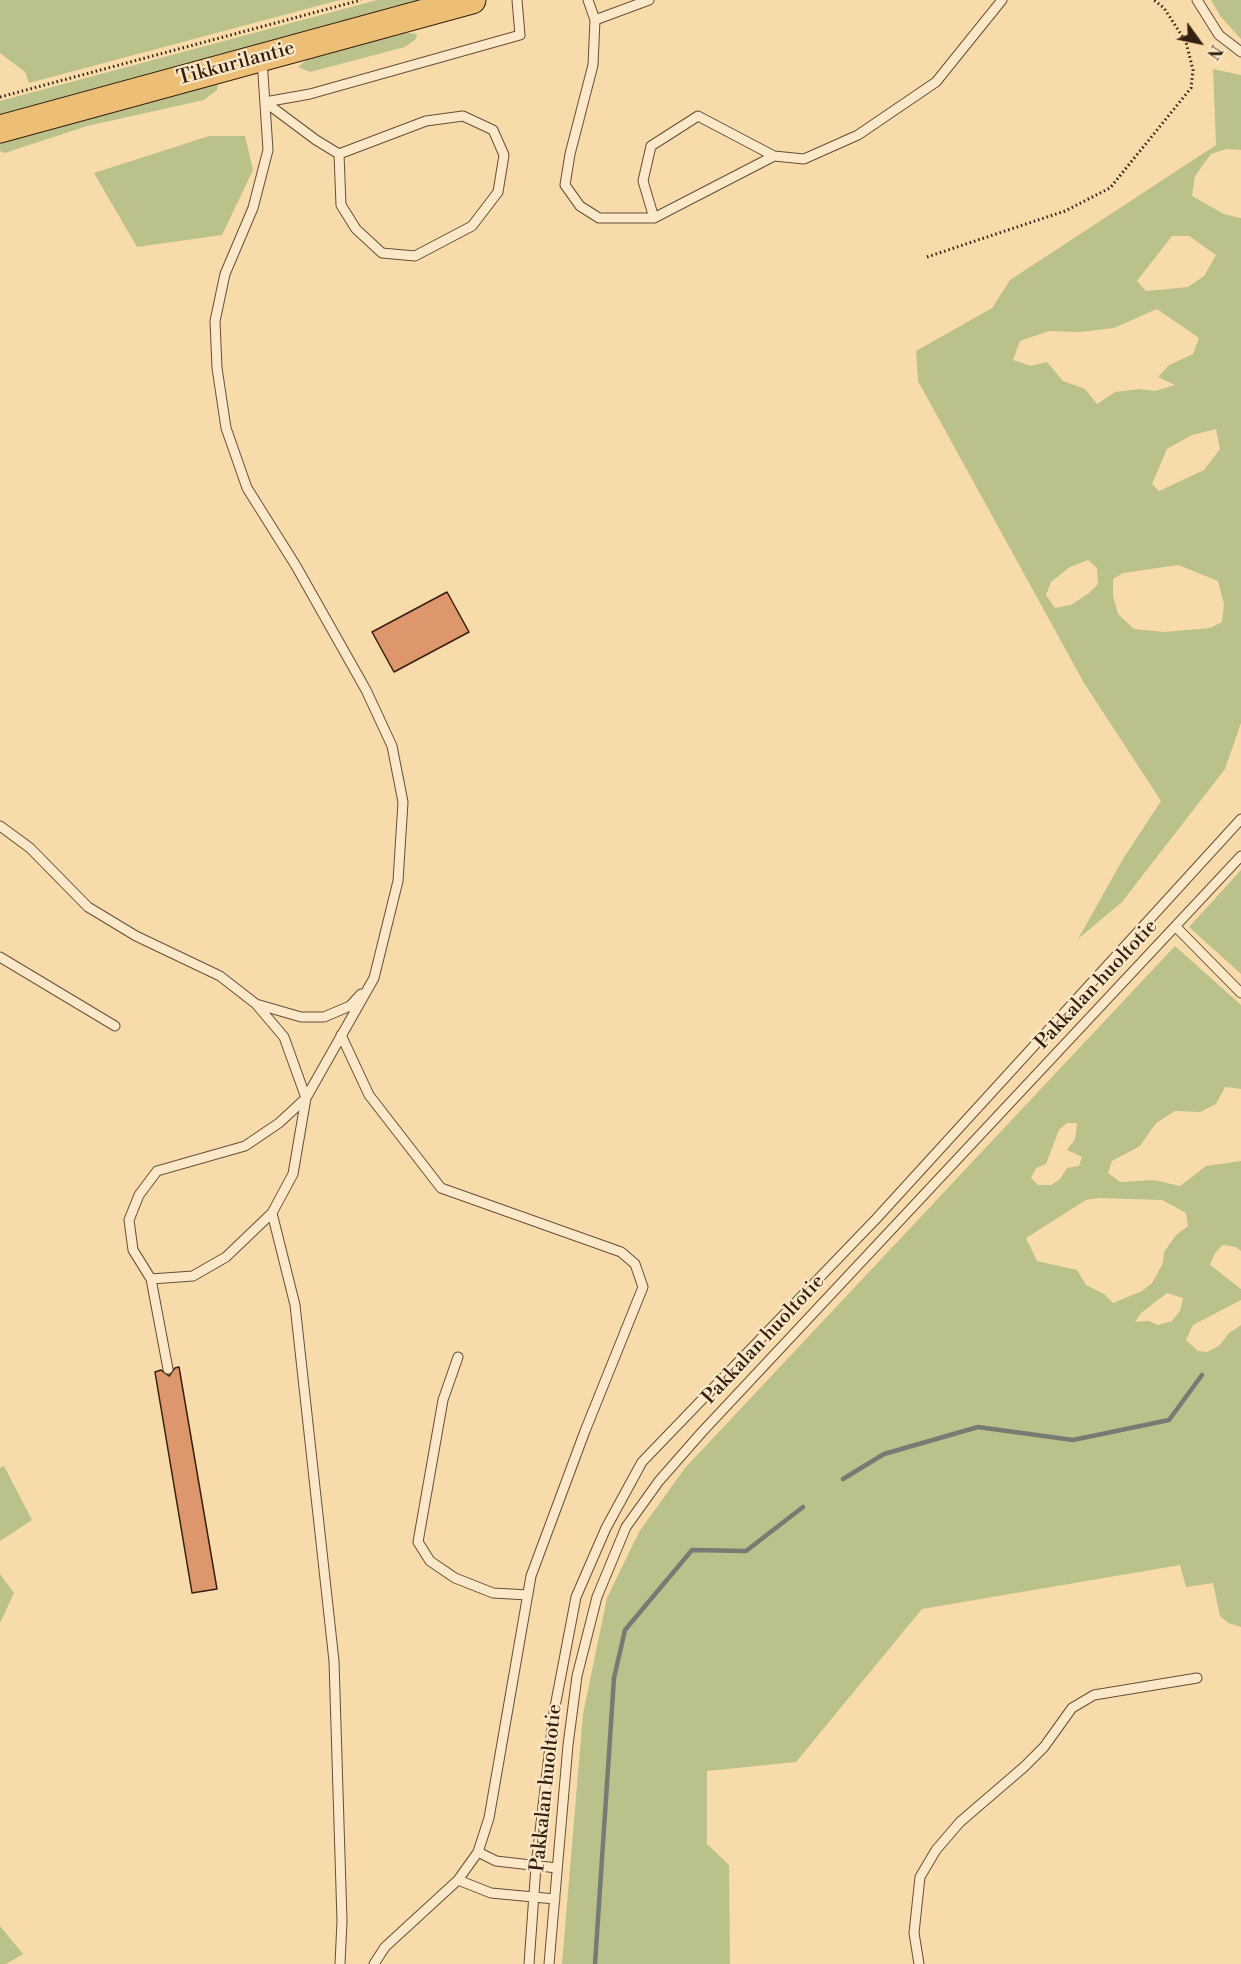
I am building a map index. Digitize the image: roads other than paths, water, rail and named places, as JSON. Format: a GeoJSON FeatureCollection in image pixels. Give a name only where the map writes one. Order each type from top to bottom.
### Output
{"type":"FeatureCollection","features":[{"type":"Feature","properties":{"kind":"main road","name":"Tikkurilantie"},"geometry":{"type":"LineString","coordinates":[[0,129],[472,0]]}},
{"type":"Feature","properties":{"kind":"lane"},"geometry":{"type":"LineString","coordinates":[[265,102],[310,94],[520,35],[517,0]]}},
{"type":"Feature","properties":{"kind":"lane"},"geometry":{"type":"LineString","coordinates":[[588,0],[595,20],[592,65],[570,154],[565,185],[580,206],[599,218],[654,218],[774,156]]}},
{"type":"Feature","properties":{"kind":"lane"},"geometry":{"type":"LineString","coordinates":[[595,20],[649,0]]}},
{"type":"Feature","properties":{"kind":"lane"},"geometry":{"type":"LineString","coordinates":[[654,218],[644,182],[651,146],[698,116],[774,156],[804,159],[858,135],[936,82],[1002,0]]}},
{"type":"Feature","properties":{"kind":"lane"},"geometry":{"type":"LineString","coordinates":[[1197,0],[1219,35],[1241,52]]}},
{"type":"Feature","properties":{"kind":"lane"},"geometry":{"type":"LineString","coordinates":[[168,1369],[151,1279],[133,1250],[129,1220],[139,1195],[157,1171],[245,1146],[279,1123],[306,1098],[374,978],[398,881],[403,802],[392,746],[366,690],[296,566],[247,488],[226,428],[217,368],[215,321],[225,274],[253,208],[268,150],[262,56]]}},
{"type":"Feature","properties":{"kind":"lane"},"geometry":{"type":"LineString","coordinates":[[265,102],[339,154]]}},
{"type":"Feature","properties":{"kind":"lane"},"geometry":{"type":"LineString","coordinates":[[463,116],[493,130],[504,155],[498,192],[472,226],[415,256],[382,253],[356,230],[342,205],[339,154],[426,121],[463,116]]}},
{"type":"Feature","properties":{"kind":"lane"},"geometry":{"type":"LineString","coordinates":[[529,1964],[536,1866],[554,1712],[576,1597],[606,1528],[642,1462],[876,1219],[1241,819]]}},
{"type":"Feature","properties":{"kind":"lane"},"geometry":{"type":"LineString","coordinates":[[0,826],[30,848],[88,907],[136,936],[220,976],[256,1004],[284,1037],[306,1098],[293,1174],[272,1212],[226,1257],[194,1276],[151,1279]]}},
{"type":"Feature","properties":{"kind":"lane","name":"Pakkalan huoltotie"},"geometry":{"type":"LineString","coordinates":[[549,1964],[568,1745],[582,1651],[606,1570],[617,1545],[641,1504],[702,1432],[1241,856]]}},
{"type":"Feature","properties":{"kind":"lane"},"geometry":{"type":"LineString","coordinates":[[1176,927],[1241,993]]}},
{"type":"Feature","properties":{"kind":"lane"},"geometry":{"type":"LineString","coordinates":[[0,957],[115,1026]]}},
{"type":"Feature","properties":{"kind":"lane"},"geometry":{"type":"LineString","coordinates":[[256,1004],[301,1017],[324,1017],[350,1006],[374,978]]}},
{"type":"Feature","properties":{"kind":"lane"},"geometry":{"type":"LineString","coordinates":[[341,1035],[369,1095],[441,1188],[621,1252],[635,1264],[643,1287],[580,1442],[531,1576],[489,1818],[478,1852],[459,1880],[385,1947],[374,1964]]}},
{"type":"Feature","properties":{"kind":"lane"},"geometry":{"type":"LineString","coordinates":[[272,1212],[295,1305],[334,1661],[342,1921],[340,1964]]}},
{"type":"Feature","properties":{"kind":"lane"},"geometry":{"type":"LineString","coordinates":[[458,1357],[443,1400],[418,1542],[430,1561],[455,1578],[493,1593],[528,1594]]}},
{"type":"Feature","properties":{"kind":"lane"},"geometry":{"type":"LineString","coordinates":[[919,1964],[914,1933],[920,1877],[936,1850],[960,1821],[1044,1747],[1072,1708],[1094,1695],[1197,1678]]}},
{"type":"Feature","properties":{"kind":"lane"},"geometry":{"type":"LineString","coordinates":[[478,1852],[496,1861],[557,1868]]}},
{"type":"Feature","properties":{"kind":"lane"},"geometry":{"type":"LineString","coordinates":[[459,1880],[491,1893],[555,1899]]}},
{"type":"Feature","properties":{"kind":"waterway"},"geometry":{"type":"LineString","coordinates":[[843,1479],[884,1454],[978,1427],[1073,1440],[1169,1420],[1202,1375]]}},
{"type":"Feature","properties":{"kind":"waterway"},"geometry":{"type":"LineString","coordinates":[[595,1964],[614,1678],[625,1630],[692,1550],[746,1551],[803,1507]]}}]}
